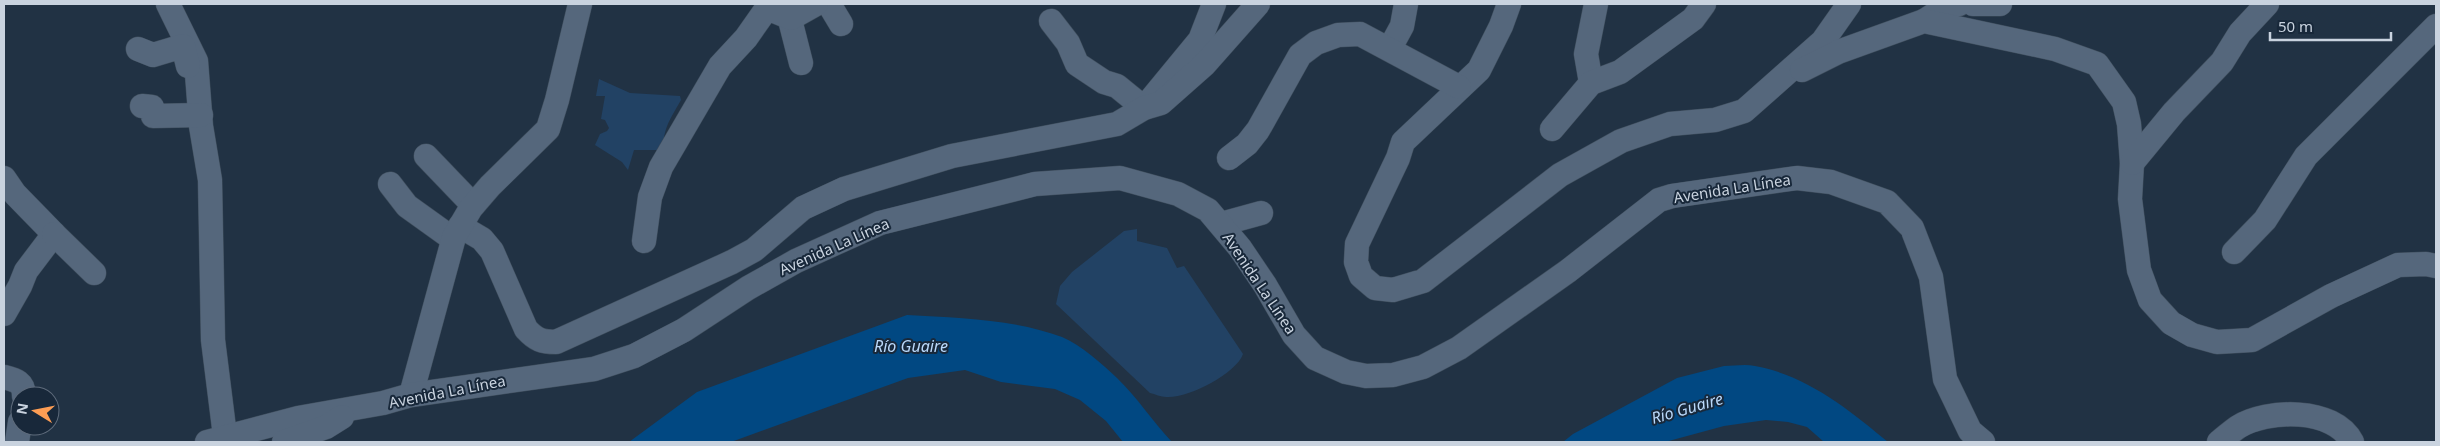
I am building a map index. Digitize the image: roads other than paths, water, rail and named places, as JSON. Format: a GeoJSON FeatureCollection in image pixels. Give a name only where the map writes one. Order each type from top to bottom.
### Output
{"type":"FeatureCollection","features":[{"type":"Feature","properties":{"kind":"street"},"geometry":{"type":"LineString","coordinates":[[168,4],[196,61],[210,180],[216,439]]}},
{"type":"Feature","properties":{"kind":"street"},"geometry":{"type":"LineString","coordinates":[[411,395],[457,233],[473,205],[548,129],[557,100],[580,4]]}},
{"type":"Feature","properties":{"kind":"street"},"geometry":{"type":"LineString","coordinates":[[644,241],[650,197],[661,167],[720,66],[746,38],[765,11],[787,11],[816,4]]}},
{"type":"Feature","properties":{"kind":"street"},"geometry":{"type":"LineString","coordinates":[[829,4],[841,24]]}},
{"type":"Feature","properties":{"kind":"street"},"geometry":{"type":"LineString","coordinates":[[1144,108],[1200,40],[1214,4]]}},
{"type":"Feature","properties":{"kind":"street"},"geometry":{"type":"LineString","coordinates":[[390,184],[407,206],[457,233],[482,239],[492,251],[526,329],[543,342],[556,342],[732,262],[754,250],[803,208],[844,189],[952,156],[1117,124],[1144,108],[1161,102],[1204,65],[1258,4]]}},
{"type":"Feature","properties":{"kind":"street"},"geometry":{"type":"LineString","coordinates":[[1390,48],[1402,26],[1406,4]]}},
{"type":"Feature","properties":{"kind":"street"},"geometry":{"type":"LineString","coordinates":[[1509,4],[1501,26],[1479,70],[1403,142],[1394,166],[1357,244],[1356,262],[1361,276],[1375,288],[1393,290],[1423,281],[1560,174],[1621,142],[1670,124],[1715,120],[1744,111],[1823,41],[1849,4]]}},
{"type":"Feature","properties":{"kind":"street"},"geometry":{"type":"LineString","coordinates":[[1591,82],[1586,54],[1596,4]]}},
{"type":"Feature","properties":{"kind":"street"},"geometry":{"type":"LineString","coordinates":[[1552,129],[1591,82],[1620,72],[1693,19],[1704,4]]}},
{"type":"Feature","properties":{"kind":"street"},"geometry":{"type":"LineString","coordinates":[[1776,83],[1838,52],[1924,21],[1949,5],[1959,4]]}},
{"type":"Feature","properties":{"kind":"street"},"geometry":{"type":"LineString","coordinates":[[1973,4],[2000,4]]}},
{"type":"Feature","properties":{"kind":"street"},"geometry":{"type":"LineString","coordinates":[[2132,163],[2174,112],[2222,62],[2240,33],[2266,4]]}},
{"type":"Feature","properties":{"kind":"street"},"geometry":{"type":"LineString","coordinates":[[787,11],[801,63]]}},
{"type":"Feature","properties":{"kind":"street"},"geometry":{"type":"LineString","coordinates":[[1051,21],[1068,43],[1077,64],[1104,82],[1117,86],[1144,108]]}},
{"type":"Feature","properties":{"kind":"street"},"geometry":{"type":"LineString","coordinates":[[1924,21],[2056,49],[2097,64],[2124,102],[2129,124],[2132,163],[2130,200],[2139,270],[2150,300],[2171,323],[2192,335],[2217,342],[2252,340],[2331,296],[2398,265],[2426,264],[2436,266]]}},
{"type":"Feature","properties":{"kind":"street"},"geometry":{"type":"LineString","coordinates":[[2234,252],[2265,220],[2306,156],[2436,26]]}},
{"type":"Feature","properties":{"kind":"street"},"geometry":{"type":"LineString","coordinates":[[1229,158],[1247,144],[1258,130],[1300,55],[1316,42],[1338,35],[1360,34],[1390,48],[1459,87]]}},
{"type":"Feature","properties":{"kind":"street"},"geometry":{"type":"LineString","coordinates":[[138,49],[153,55],[183,46],[188,66],[196,61]]}},
{"type":"Feature","properties":{"kind":"street"},"geometry":{"type":"LineString","coordinates":[[142,106],[152,107],[153,116],[201,116]]}},
{"type":"Feature","properties":{"kind":"street"},"geometry":{"type":"LineString","coordinates":[[426,156],[473,205]]}},
{"type":"Feature","properties":{"kind":"street"},"geometry":{"type":"LineString","coordinates":[[4,178],[15,194],[94,273]]}},
{"type":"Feature","properties":{"kind":"street","name":"Avenida La Línea"},"geometry":{"type":"LineString","coordinates":[[216,439],[298,418],[353,409],[411,395],[594,369],[634,356],[684,330],[748,288],[780,270],[880,223],[1035,184],[1120,178],[1144,183],[1178,194],[1208,210],[1221,224],[1266,285],[1294,335],[1315,358],[1346,372],[1366,376],[1393,375],[1423,367],[1459,348],[1568,270],[1659,200],[1672,196],[1797,178],[1831,182],[1887,202],[1912,228],[1931,278],[1945,379],[1970,431],[1983,442]]}},
{"type":"Feature","properties":{"kind":"street"},"geometry":{"type":"LineString","coordinates":[[1221,224],[1261,213]]}},
{"type":"Feature","properties":{"kind":"street"},"geometry":{"type":"LineString","coordinates":[[4,314],[26,271],[54,234]]}},
{"type":"Feature","properties":{"kind":"street"},"geometry":{"type":"LineString","coordinates":[[4,377],[18,381],[22,386]]}},
{"type":"Feature","properties":{"kind":"street"},"geometry":{"type":"LineString","coordinates":[[284,442],[326,427],[353,409]]}},
{"type":"Feature","properties":{"kind":"street"},"geometry":{"type":"LineString","coordinates":[[2219,442],[2239,426],[2274,415],[2311,415],[2333,423],[2349,436],[2352,442]]}},
{"type":"Feature","properties":{"kind":"water","name":"Río Guaire"},"geometry":{"type":"Polygon","coordinates":[[[907,315],[1005,323],[1043,331],[1069,340],[1098,361],[1117,378],[1172,442],[1123,442],[1106,421],[1080,400],[1055,389],[1001,382],[965,370],[908,378],[731,442],[629,442],[697,392],[907,315]]]}},
{"type":"Feature","properties":{"kind":"water","name":"Río Guaire"},"geometry":{"type":"Polygon","coordinates":[[[1724,366],[1755,366],[1792,377],[1843,406],[1888,442],[1824,442],[1807,427],[1788,422],[1766,420],[1724,426],[1665,442],[1563,442],[1573,434],[1677,378],[1724,366]]]}}]}
